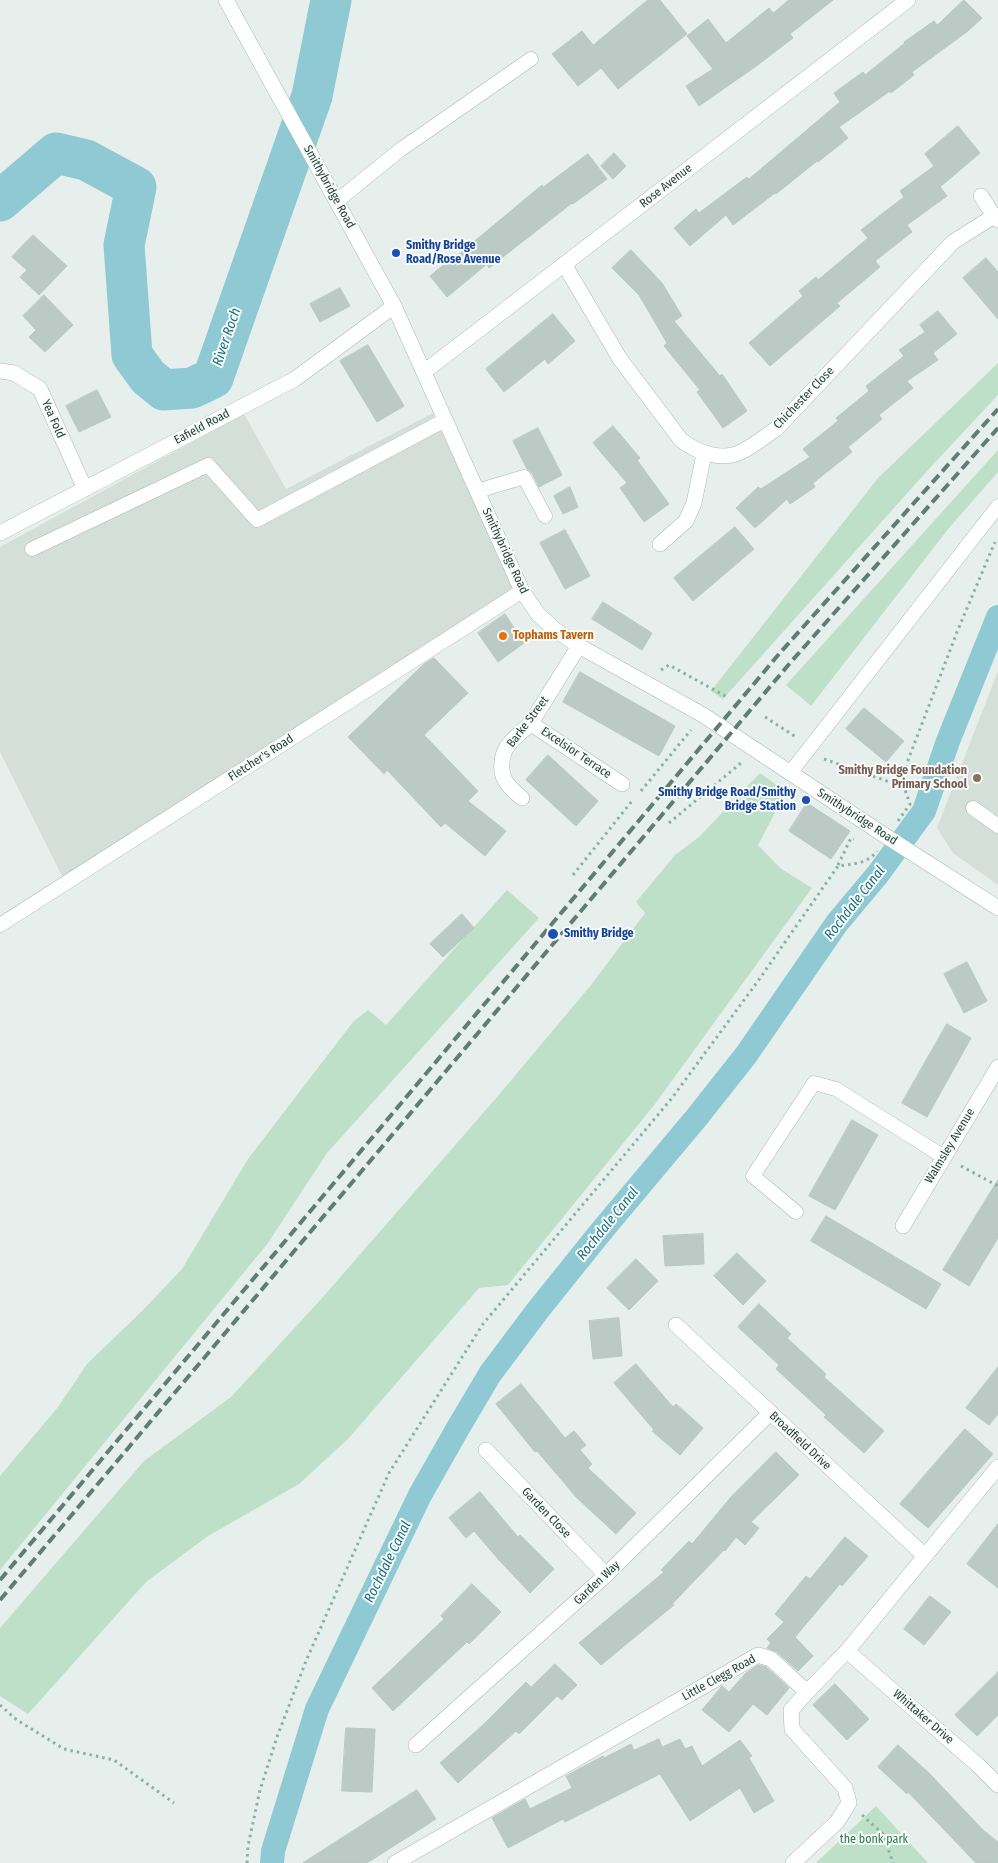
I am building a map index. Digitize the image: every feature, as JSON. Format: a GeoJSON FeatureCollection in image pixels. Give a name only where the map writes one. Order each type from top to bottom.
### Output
{"type":"FeatureCollection","features":[{"type":"Feature","properties":{"kind":"street","name":"Smithybridge Road"},"geometry":{"type":"LineString","coordinates":[[226,0],[394,306],[522,591],[538,614],[554,629],[579,646],[703,715],[998,908]]}},
{"type":"Feature","properties":{"kind":"street","name":"Rose Avenue"},"geometry":{"type":"LineString","coordinates":[[424,372],[908,0]]}},
{"type":"Feature","properties":{"kind":"street"},"geometry":{"type":"LineString","coordinates":[[981,196],[996,218]]}},
{"type":"Feature","properties":{"kind":"street","name":"Chichester Close"},"geometry":{"type":"LineString","coordinates":[[704,454],[722,455],[742,452],[776,429],[952,242],[996,218]]}},
{"type":"Feature","properties":{"kind":"street"},"geometry":{"type":"LineString","coordinates":[[564,264],[620,359],[681,440],[692,449],[704,454],[694,503],[686,521],[660,544]]}},
{"type":"Feature","properties":{"kind":"street","name":"Eafield Road"},"geometry":{"type":"LineString","coordinates":[[0,533],[295,378],[394,306]]}},
{"type":"Feature","properties":{"kind":"street","name":"Yea Fold"},"geometry":{"type":"LineString","coordinates":[[0,371],[14,373],[40,389],[85,489]]}},
{"type":"Feature","properties":{"kind":"street","name":"Barke Street"},"geometry":{"type":"LineString","coordinates":[[522,798],[508,786],[503,778],[504,755],[514,738],[530,723],[579,646]]}},
{"type":"Feature","properties":{"kind":"street","name":"Excelsior Terrace"},"geometry":{"type":"LineString","coordinates":[[530,723],[622,784]]}},
{"type":"Feature","properties":{"kind":"street","name":"Walmsley Avenue"},"geometry":{"type":"LineString","coordinates":[[902,1226],[998,1067]]}},
{"type":"Feature","properties":{"kind":"street","name":"Broadfield Drive"},"geometry":{"type":"LineString","coordinates":[[676,1326],[925,1556]]}},
{"type":"Feature","properties":{"kind":"street","name":"Garden Way"},"geometry":{"type":"LineString","coordinates":[[416,1745],[606,1576],[770,1413]]}},
{"type":"Feature","properties":{"kind":"street","name":"Garden Close"},"geometry":{"type":"LineString","coordinates":[[486,1450],[606,1576]]}},
{"type":"Feature","properties":{"kind":"street"},"geometry":{"type":"LineString","coordinates":[[793,1863],[837,1822],[848,1803],[845,1788],[792,1729],[790,1710],[847,1651],[998,1467]]}},
{"type":"Feature","properties":{"kind":"street","name":"Whittaker Drive"},"geometry":{"type":"LineString","coordinates":[[847,1651],[978,1765],[998,1785]]}},
{"type":"Feature","properties":{"kind":"street","name":"Little Clegg Road"},"geometry":{"type":"LineString","coordinates":[[395,1863],[758,1655],[771,1659],[807,1692]]}},
{"type":"Feature","properties":{"kind":"lane"},"geometry":{"type":"LineString","coordinates":[[337,202],[400,150],[531,59]]}},
{"type":"Feature","properties":{"kind":"lane"},"geometry":{"type":"LineString","coordinates":[[32,549],[208,465],[257,520],[446,420]]}},
{"type":"Feature","properties":{"kind":"lane"},"geometry":{"type":"LineString","coordinates":[[477,491],[524,477],[545,516]]}},
{"type":"Feature","properties":{"kind":"lane"},"geometry":{"type":"LineString","coordinates":[[790,773],[998,506]]}},
{"type":"Feature","properties":{"kind":"lane","name":"Fletcher's Road"},"geometry":{"type":"LineString","coordinates":[[0,925],[522,591]]}},
{"type":"Feature","properties":{"kind":"lane"},"geometry":{"type":"LineString","coordinates":[[973,808],[998,826]]}},
{"type":"Feature","properties":{"kind":"lane"},"geometry":{"type":"LineString","coordinates":[[796,1212],[753,1176],[814,1083],[836,1089],[944,1157]]}},
{"type":"Feature","properties":{"kind":"path"},"geometry":{"type":"LineString","coordinates":[[838,866],[865,861],[874,855],[910,804],[904,787],[910,753],[986,560],[998,537]]}},
{"type":"Feature","properties":{"kind":"path"},"geometry":{"type":"LineString","coordinates":[[644,682],[669,665],[728,698]]}},
{"type":"Feature","properties":{"kind":"path"},"geometry":{"type":"LineString","coordinates":[[765,717],[791,733]]}},
{"type":"Feature","properties":{"kind":"path"},"geometry":{"type":"LineString","coordinates":[[809,747],[820,758],[904,787]]}},
{"type":"Feature","properties":{"kind":"path"},"geometry":{"type":"LineString","coordinates":[[669,823],[756,750]]}},
{"type":"Feature","properties":{"kind":"path"},"geometry":{"type":"LineString","coordinates":[[246,1863],[260,1790],[277,1738],[306,1661],[389,1473],[483,1324],[672,1098],[758,981],[838,866],[851,838],[860,843]]}},
{"type":"Feature","properties":{"kind":"path"},"geometry":{"type":"LineString","coordinates":[[944,1157],[998,1186]]}},
{"type":"Feature","properties":{"kind":"path"},"geometry":{"type":"LineString","coordinates":[[0,1705],[17,1720],[64,1749],[114,1760],[174,1803]]}},
{"type":"Feature","properties":{"kind":"path"},"geometry":{"type":"LineString","coordinates":[[848,1803],[883,1834],[893,1863]]}},
{"type":"Feature","properties":{"kind":"shaded area"},"geometry":{"type":"Polygon","coordinates":[[[433,413],[515,589],[63,878],[0,752],[0,547],[244,414],[286,489],[433,413]]]}},
{"type":"Feature","properties":{"kind":"shaded area","name":"Smithy Bridge Foundation Primary School"},"geometry":{"type":"Polygon","coordinates":[[[998,671],[998,885],[953,853],[937,828],[998,671]]]}},
{"type":"Feature","properties":{"kind":"green space"},"geometry":{"type":"Polygon","coordinates":[[[998,363],[998,395],[928,470],[723,699],[711,691],[878,478],[998,363]]]}},
{"type":"Feature","properties":{"kind":"green space"},"geometry":{"type":"Polygon","coordinates":[[[998,450],[998,472],[949,528],[811,706],[786,685],[998,450]]]}},
{"type":"Feature","properties":{"kind":"green space"},"geometry":{"type":"Polygon","coordinates":[[[760,773],[786,792],[758,845],[780,868],[812,888],[655,1104],[508,1285],[479,1288],[348,1439],[299,1484],[208,1536],[146,1582],[28,1714],[0,1696],[0,1628],[144,1461],[231,1397],[323,1297],[497,1097],[591,985],[645,913],[636,902],[675,855],[699,837],[760,773]]]}},
{"type":"Feature","properties":{"kind":"green space"},"geometry":{"type":"Polygon","coordinates":[[[507,890],[539,918],[327,1153],[268,1243],[0,1570],[0,1476],[58,1407],[87,1364],[182,1269],[248,1159],[353,1022],[368,1010],[386,1025],[507,890]]]}},
{"type":"Feature","properties":{"kind":"green space","name":"the bonk park"},"geometry":{"type":"Polygon","coordinates":[[[876,1806],[928,1863],[816,1863],[876,1806]]]}},
{"type":"Feature","properties":{"kind":"building"},"geometry":{"type":"Polygon","coordinates":[[[648,0],[660,0],[687,34],[618,89],[601,68],[578,86],[552,54],[582,31],[593,45],[648,0]]]}},
{"type":"Feature","properties":{"kind":"building"},"geometry":{"type":"Polygon","coordinates":[[[789,0],[833,0],[790,34],[793,38],[699,106],[686,86],[713,69],[687,36],[708,19],[726,43],[769,8],[773,13],[789,0]]]}},
{"type":"Feature","properties":{"kind":"building"},"geometry":{"type":"Polygon","coordinates":[[[964,0],[982,18],[968,31],[912,72],[914,75],[891,93],[890,91],[839,127],[848,138],[818,162],[733,225],[726,215],[690,246],[674,228],[696,209],[699,213],[747,177],[749,179],[840,102],[834,93],[863,72],[865,75],[904,42],[934,21],[937,25],[964,0]]]}},
{"type":"Feature","properties":{"kind":"building"},"geometry":{"type":"Polygon","coordinates":[[[958,126],[980,153],[940,187],[947,196],[907,225],[912,232],[875,261],[880,267],[837,303],[840,306],[770,366],[749,343],[803,296],[799,291],[816,277],[818,280],[868,238],[861,230],[904,197],[900,191],[934,166],[925,154],[958,126]]]}},
{"type":"Feature","properties":{"kind":"building"},"geometry":{"type":"Polygon","coordinates":[[[614,153],[626,166],[613,179],[601,166],[614,153]]]}},
{"type":"Feature","properties":{"kind":"building"},"geometry":{"type":"Polygon","coordinates":[[[588,154],[607,179],[572,203],[489,268],[487,264],[447,297],[430,276],[542,185],[543,187],[588,154]]]}},
{"type":"Feature","properties":{"kind":"building"},"geometry":{"type":"Polygon","coordinates":[[[33,235],[67,266],[39,295],[20,277],[27,270],[12,257],[33,235]]]}},
{"type":"Feature","properties":{"kind":"building"},"geometry":{"type":"Polygon","coordinates":[[[631,250],[662,283],[682,316],[674,321],[720,376],[722,374],[747,411],[723,428],[697,392],[700,390],[664,346],[667,343],[639,295],[612,268],[631,250]]]}},
{"type":"Feature","properties":{"kind":"building"},"geometry":{"type":"Polygon","coordinates":[[[986,258],[998,272],[998,319],[963,278],[986,258]]]}},
{"type":"Feature","properties":{"kind":"building"},"geometry":{"type":"Polygon","coordinates":[[[340,288],[350,306],[320,322],[310,304],[340,288]]]}},
{"type":"Feature","properties":{"kind":"building"},"geometry":{"type":"Polygon","coordinates":[[[44,295],[73,325],[45,352],[29,337],[36,330],[23,316],[44,295]]]}},
{"type":"Feature","properties":{"kind":"building"},"geometry":{"type":"Polygon","coordinates":[[[938,311],[957,334],[933,353],[938,360],[907,381],[913,388],[879,415],[882,419],[848,447],[852,452],[813,483],[815,487],[790,504],[787,499],[755,528],[736,508],[758,487],[761,489],[810,457],[803,449],[838,421],[836,418],[869,391],[866,386],[904,356],[899,350],[925,332],[920,325],[938,311]]]}},
{"type":"Feature","properties":{"kind":"building"},"geometry":{"type":"Polygon","coordinates":[[[553,314],[575,341],[548,364],[545,359],[504,392],[486,369],[553,314]]]}},
{"type":"Feature","properties":{"kind":"building"},"geometry":{"type":"Polygon","coordinates":[[[368,345],[404,406],[377,422],[340,361],[368,345]]]}},
{"type":"Feature","properties":{"kind":"building"},"geometry":{"type":"Polygon","coordinates":[[[97,390],[111,417],[79,432],[66,406],[97,390]]]}},
{"type":"Feature","properties":{"kind":"building"},"geometry":{"type":"Polygon","coordinates":[[[613,426],[640,458],[637,460],[669,504],[644,522],[620,488],[627,483],[593,443],[613,426]]]}},
{"type":"Feature","properties":{"kind":"building"},"geometry":{"type":"Polygon","coordinates":[[[538,428],[562,475],[539,487],[532,473],[527,469],[513,441],[538,428]]]}},
{"type":"Feature","properties":{"kind":"building"},"geometry":{"type":"Polygon","coordinates":[[[570,487],[578,507],[563,514],[554,496],[570,487]]]}},
{"type":"Feature","properties":{"kind":"building"},"geometry":{"type":"Polygon","coordinates":[[[735,527],[754,549],[693,601],[674,578],[735,527]]]}},
{"type":"Feature","properties":{"kind":"building"},"geometry":{"type":"Polygon","coordinates":[[[565,530],[590,576],[565,589],[540,543],[565,530]]]}},
{"type":"Feature","properties":{"kind":"building"},"geometry":{"type":"Polygon","coordinates":[[[603,602],[652,633],[642,650],[592,619],[603,602]]]}},
{"type":"Feature","properties":{"kind":"building"},"geometry":{"type":"Polygon","coordinates":[[[505,614],[524,643],[498,662],[478,633],[505,614]]]}},
{"type":"Feature","properties":{"kind":"building"},"geometry":{"type":"Polygon","coordinates":[[[434,658],[468,693],[424,735],[478,791],[468,801],[506,831],[485,856],[445,823],[441,827],[387,770],[384,774],[348,737],[424,664],[434,658]]]}},
{"type":"Feature","properties":{"kind":"building"},"geometry":{"type":"Polygon","coordinates":[[[580,672],[675,726],[659,756],[563,702],[580,672]]]}},
{"type":"Feature","properties":{"kind":"building"},"geometry":{"type":"Polygon","coordinates":[[[864,708],[904,741],[886,762],[846,729],[864,708]]]}},
{"type":"Feature","properties":{"kind":"building"},"geometry":{"type":"Polygon","coordinates":[[[548,755],[598,801],[576,826],[526,780],[548,755]]]}},
{"type":"Feature","properties":{"kind":"building"},"geometry":{"type":"Polygon","coordinates":[[[807,803],[850,831],[831,859],[789,831],[807,803]]]}},
{"type":"Feature","properties":{"kind":"building"},"geometry":{"type":"Polygon","coordinates":[[[462,914],[474,928],[443,957],[430,944],[462,914]]]}},
{"type":"Feature","properties":{"kind":"building"},"geometry":{"type":"Polygon","coordinates":[[[967,962],[987,1001],[964,1013],[944,974],[967,962]]]}},
{"type":"Feature","properties":{"kind":"building"},"geometry":{"type":"Polygon","coordinates":[[[947,1024],[971,1038],[927,1117],[902,1103],[947,1024]]]}},
{"type":"Feature","properties":{"kind":"building"},"geometry":{"type":"Polygon","coordinates":[[[852,1120],[878,1135],[835,1210],[809,1196],[852,1120]]]}},
{"type":"Feature","properties":{"kind":"building"},"geometry":{"type":"Polygon","coordinates":[[[998,1180],[998,1238],[969,1286],[943,1270],[998,1180]]]}},
{"type":"Feature","properties":{"kind":"building"},"geometry":{"type":"Polygon","coordinates":[[[826,1216],[941,1284],[926,1309],[811,1241],[826,1216]]]}},
{"type":"Feature","properties":{"kind":"building"},"geometry":{"type":"Polygon","coordinates":[[[703,1234],[704,1264],[665,1266],[663,1236],[703,1234]]]}},
{"type":"Feature","properties":{"kind":"building"},"geometry":{"type":"Polygon","coordinates":[[[737,1253],[766,1281],[743,1305],[714,1276],[737,1253]]]}},
{"type":"Feature","properties":{"kind":"building"},"geometry":{"type":"Polygon","coordinates":[[[636,1259],[658,1281],[629,1310],[607,1288],[636,1259]]]}},
{"type":"Feature","properties":{"kind":"building"},"geometry":{"type":"Polygon","coordinates":[[[759,1304],[791,1334],[787,1338],[826,1374],[824,1377],[884,1431],[864,1453],[824,1417],[826,1415],[776,1369],[779,1365],[738,1327],[759,1304]]]}},
{"type":"Feature","properties":{"kind":"building"},"geometry":{"type":"Polygon","coordinates":[[[619,1318],[622,1356],[593,1359],[589,1321],[619,1318]]]}},
{"type":"Feature","properties":{"kind":"building"},"geometry":{"type":"Polygon","coordinates":[[[636,1364],[673,1407],[676,1404],[703,1428],[680,1455],[652,1431],[654,1430],[614,1383],[636,1364]]]}},
{"type":"Feature","properties":{"kind":"building"},"geometry":{"type":"Polygon","coordinates":[[[998,1367],[998,1414],[989,1425],[966,1408],[998,1367]]]}},
{"type":"Feature","properties":{"kind":"building"},"geometry":{"type":"Polygon","coordinates":[[[521,1384],[565,1438],[574,1431],[586,1445],[580,1450],[592,1464],[588,1468],[636,1513],[616,1534],[577,1498],[537,1451],[535,1452],[496,1404],[521,1384]]]}},
{"type":"Feature","properties":{"kind":"building"},"geometry":{"type":"Polygon","coordinates":[[[965,1429],[993,1454],[928,1528],[900,1504],[965,1429]]]}},
{"type":"Feature","properties":{"kind":"building"},"geometry":{"type":"Polygon","coordinates":[[[776,1452],[799,1475],[751,1522],[759,1528],[745,1545],[736,1537],[725,1551],[672,1604],[674,1605],[601,1665],[579,1643],[664,1572],[661,1570],[689,1541],[692,1544],[731,1497],[776,1452]]]}},
{"type":"Feature","properties":{"kind":"building"},"geometry":{"type":"Polygon","coordinates":[[[480,1492],[518,1537],[520,1535],[554,1569],[530,1593],[474,1531],[466,1538],[449,1518],[480,1492]]]}},
{"type":"Feature","properties":{"kind":"building"},"geometry":{"type":"Polygon","coordinates":[[[998,1524],[998,1588],[967,1564],[998,1524]]]}},
{"type":"Feature","properties":{"kind":"building"},"geometry":{"type":"Polygon","coordinates":[[[845,1537],[868,1556],[842,1586],[840,1584],[795,1637],[813,1656],[798,1671],[777,1652],[767,1648],[771,1643],[767,1639],[784,1622],[775,1614],[806,1576],[810,1579],[845,1537]]]}},
{"type":"Feature","properties":{"kind":"building"},"geometry":{"type":"Polygon","coordinates":[[[472,1584],[501,1612],[469,1644],[467,1642],[393,1711],[372,1688],[444,1619],[441,1616],[472,1584]]]}},
{"type":"Feature","properties":{"kind":"building"},"geometry":{"type":"Polygon","coordinates":[[[930,1596],[951,1612],[924,1645],[904,1629],[930,1596]]]}},
{"type":"Feature","properties":{"kind":"building"},"geometry":{"type":"Polygon","coordinates":[[[555,1664],[577,1685],[562,1700],[557,1696],[519,1734],[516,1731],[458,1783],[440,1763],[483,1725],[526,1682],[531,1687],[555,1664]]]}},
{"type":"Feature","properties":{"kind":"building"},"geometry":{"type":"Polygon","coordinates":[[[759,1665],[766,1667],[789,1688],[767,1715],[753,1704],[729,1732],[702,1710],[722,1686],[729,1692],[746,1673],[759,1665]]]}},
{"type":"Feature","properties":{"kind":"building"},"geometry":{"type":"Polygon","coordinates":[[[998,1672],[998,1715],[977,1736],[955,1715],[998,1672]]]}},
{"type":"Feature","properties":{"kind":"building"},"geometry":{"type":"Polygon","coordinates":[[[835,1684],[869,1719],[847,1740],[813,1705],[835,1684]]]}},
{"type":"Feature","properties":{"kind":"building"},"geometry":{"type":"Polygon","coordinates":[[[346,1728],[375,1729],[372,1792],[342,1791],[346,1728]]]}},
{"type":"Feature","properties":{"kind":"building"},"geometry":{"type":"Polygon","coordinates":[[[659,1739],[662,1747],[680,1739],[685,1749],[692,1746],[702,1766],[740,1740],[752,1756],[749,1758],[774,1801],[754,1813],[740,1788],[690,1821],[660,1774],[565,1822],[563,1819],[508,1848],[492,1818],[525,1799],[530,1809],[572,1788],[566,1776],[603,1756],[604,1758],[631,1744],[634,1750],[659,1739]]]}},
{"type":"Feature","properties":{"kind":"building"},"geometry":{"type":"Polygon","coordinates":[[[898,1745],[929,1773],[983,1830],[998,1842],[998,1863],[976,1863],[908,1792],[907,1794],[878,1767],[898,1745]]]}},
{"type":"Feature","properties":{"kind":"building"},"geometry":{"type":"Polygon","coordinates":[[[417,1790],[436,1819],[367,1863],[303,1863],[417,1790]]]}},
{"type":"Feature","properties":{"kind":"waterway","name":"River Roch"},"geometry":{"type":"LineString","coordinates":[[0,201],[56,153],[86,160],[136,187],[124,245],[132,355],[148,377],[164,390],[192,388],[213,378],[312,96],[331,0]]}},
{"type":"Feature","properties":{"kind":"waterway","name":"Rochdale Canal"},"geometry":{"type":"LineString","coordinates":[[272,1863],[273,1851],[317,1709],[420,1495],[458,1428],[490,1374],[538,1310],[746,1055],[837,923],[878,874],[924,811],[948,741],[998,617]]}},
{"type":"Feature","properties":{"kind":"railway"},"geometry":{"type":"LineString","coordinates":[[0,1580],[779,654],[998,409]]}},
{"type":"Feature","properties":{"kind":"railway"},"geometry":{"type":"LineString","coordinates":[[0,1600],[790,663],[998,428]]}},
{"type":"Feature","properties":{"kind":"place","name":"Smithy Bridge Road/Rose Avenue"},"geometry":{"type":"Point","coordinates":[396,253]}},
{"type":"Feature","properties":{"kind":"place","name":"Tophams Tavern"},"geometry":{"type":"Point","coordinates":[503,636]}},
{"type":"Feature","properties":{"kind":"place","name":"Smithy Bridge Foundation Primary School"},"geometry":{"type":"Point","coordinates":[977,778]}},
{"type":"Feature","properties":{"kind":"place","name":"Smithy Bridge Road/Smithy Bridge Station"},"geometry":{"type":"Point","coordinates":[806,800]}},
{"type":"Feature","properties":{"kind":"place","name":"Smithy Bridge"},"geometry":{"type":"Point","coordinates":[553,934]}}]}
